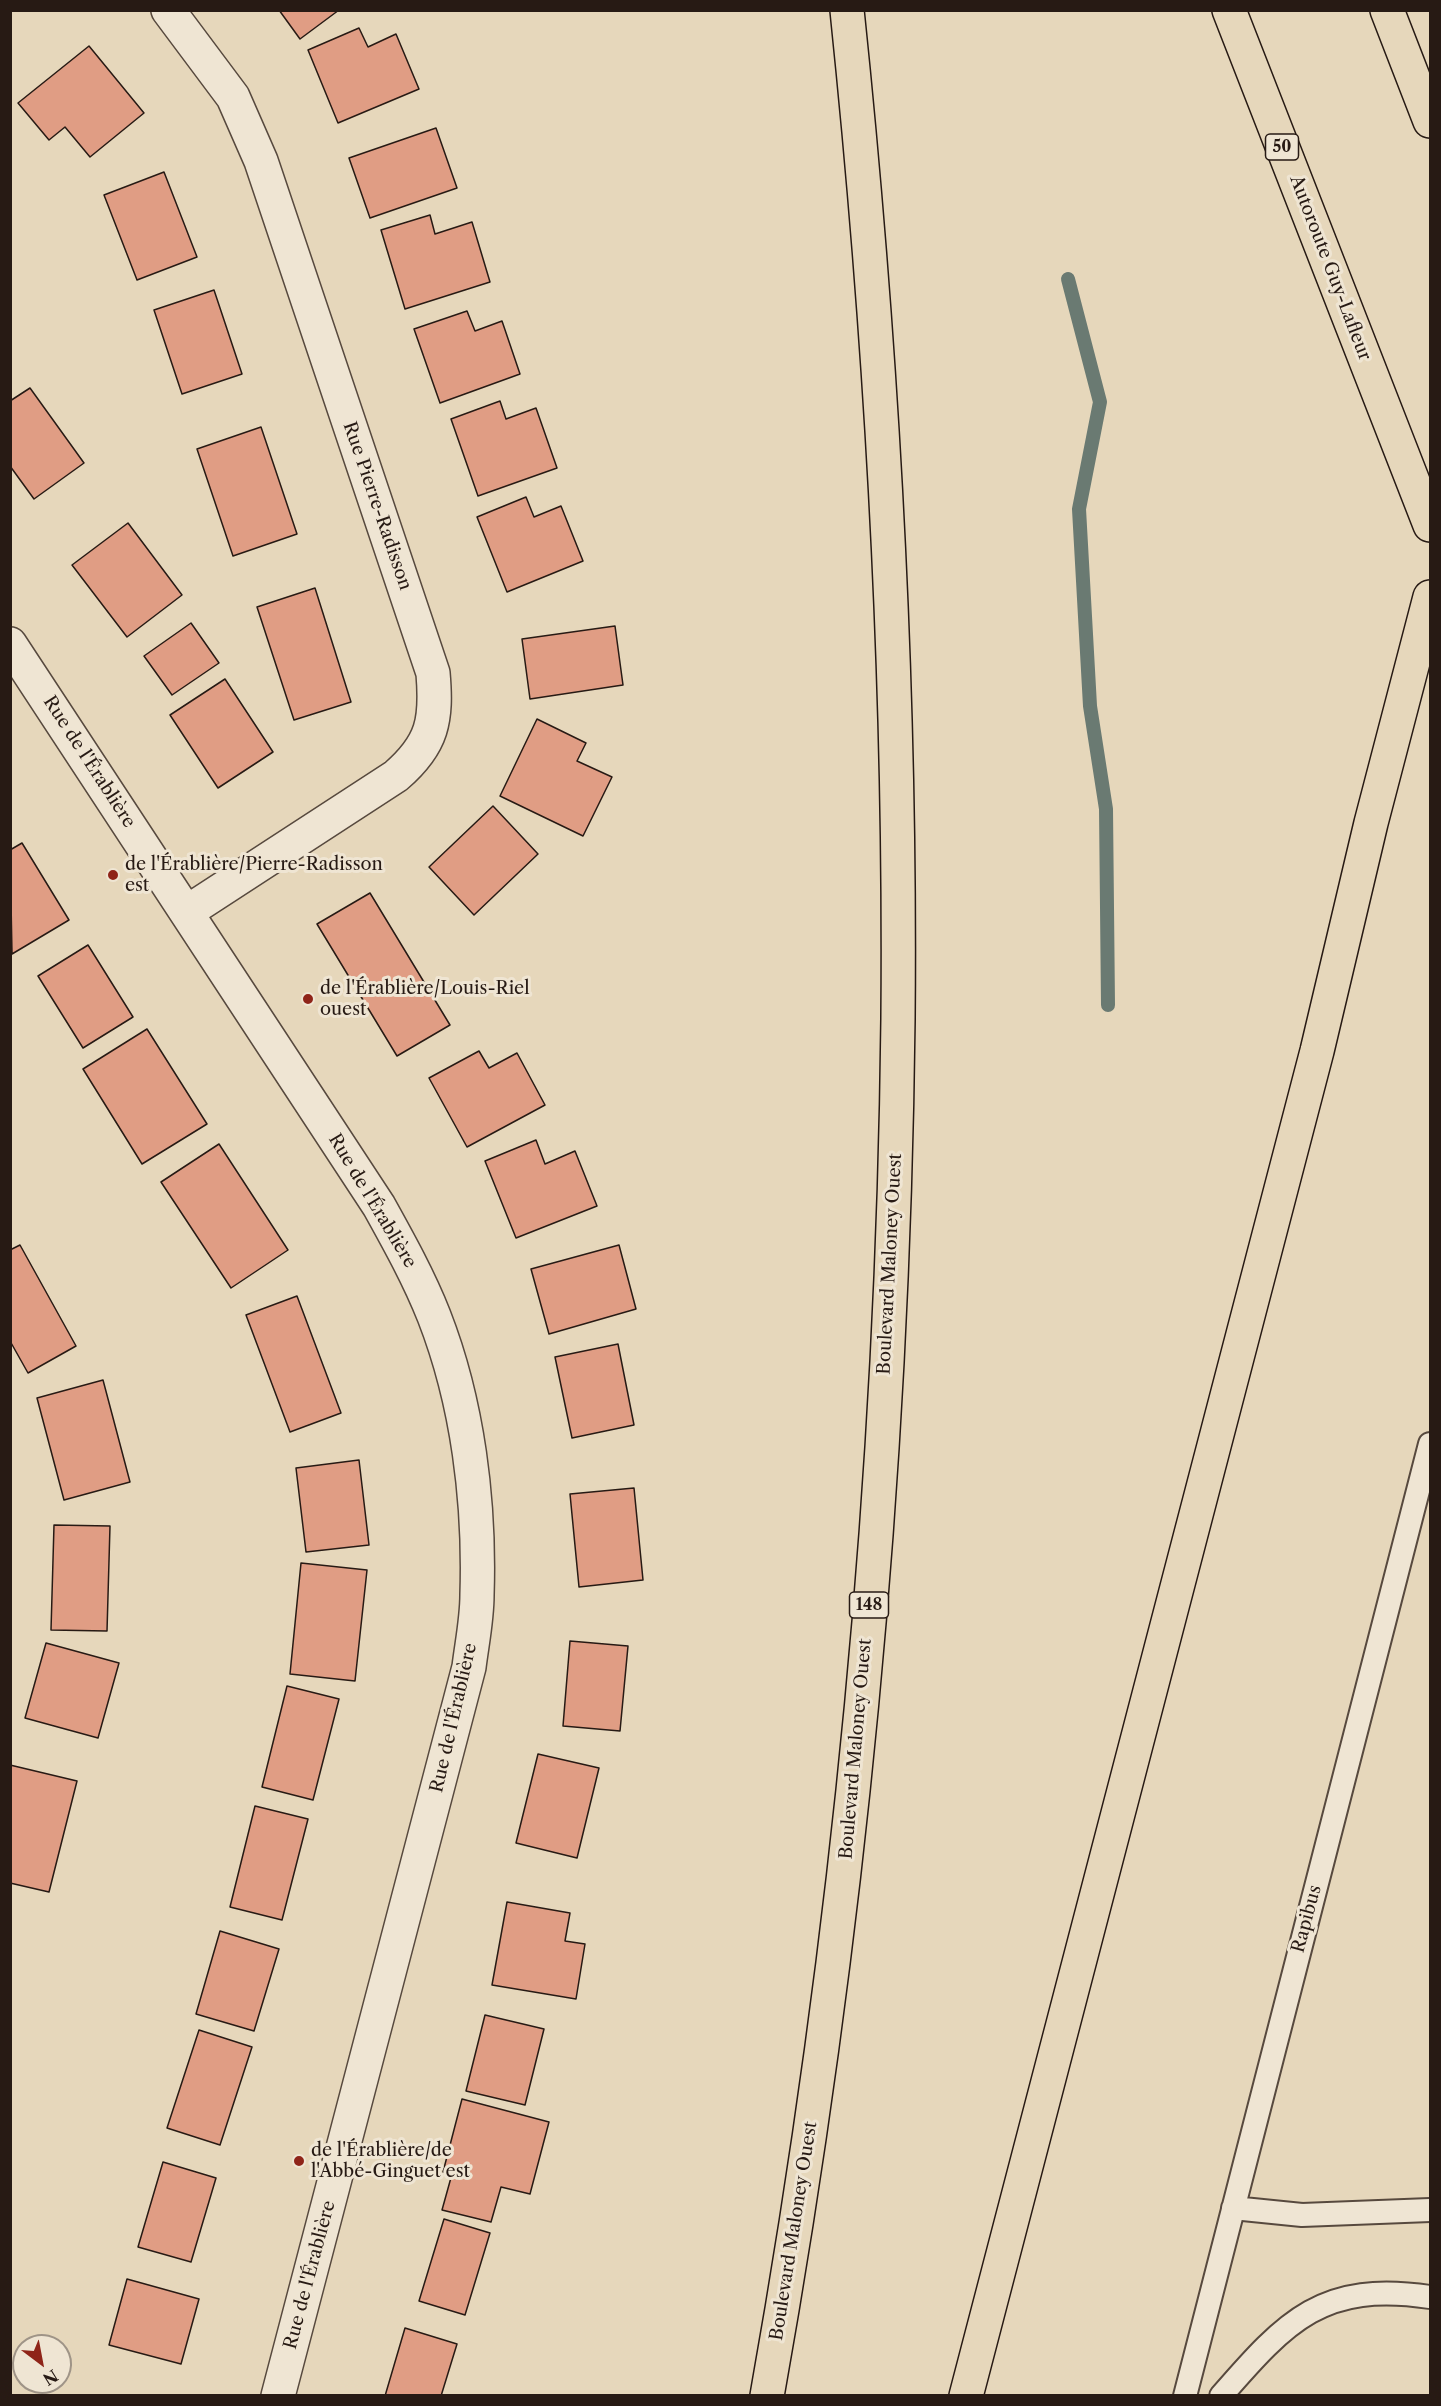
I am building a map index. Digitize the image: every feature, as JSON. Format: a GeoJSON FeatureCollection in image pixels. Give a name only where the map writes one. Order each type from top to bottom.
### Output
{"type":"FeatureCollection","features":[{"type":"Feature","properties":{"kind":"highway","name":"Boulevard Maloney Ouest"},"geometry":{"type":"LineString","coordinates":[[767,2396],[809,2143],[843,1878],[876,1526],[896,1135],[898,941],[896,809],[884,470],[863,181],[847,10]]}},
{"type":"Feature","properties":{"kind":"highway","name":"Autoroute Guy-Lafleur"},"geometry":{"type":"LineString","coordinates":[[1229,10],[1431,525]]}},
{"type":"Feature","properties":{"kind":"highway"},"geometry":{"type":"LineString","coordinates":[[1387,10],[1431,121]]}},
{"type":"Feature","properties":{"kind":"highway"},"geometry":{"type":"LineString","coordinates":[[966,2396],[1317,1051],[1371,823],[1431,597]]}},
{"type":"Feature","properties":{"kind":"street","name":"Rue Pierre-Radisson"},"geometry":{"type":"LineString","coordinates":[[168,10],[233,97],[261,161],[433,673],[436,708],[429,735],[416,758],[396,776],[187,912]]}},
{"type":"Feature","properties":{"kind":"street","name":"Rue de l'Érablière"},"geometry":{"type":"LineString","coordinates":[[10,644],[379,1206],[408,1258],[434,1318],[456,1388],[478,1528],[477,1597],[469,1667],[278,2396]]}},
{"type":"Feature","properties":{"kind":"lane","name":"Rapibus"},"geometry":{"type":"LineString","coordinates":[[1185,2396],[1431,1444]]}},
{"type":"Feature","properties":{"kind":"lane"},"geometry":{"type":"LineString","coordinates":[[1233,2208],[1302,2215],[1431,2210]]}},
{"type":"Feature","properties":{"kind":"lane"},"geometry":{"type":"LineString","coordinates":[[1221,2396],[1273,2338],[1309,2312],[1352,2295],[1379,2293],[1431,2297]]}},
{"type":"Feature","properties":{"kind":"building"},"geometry":{"type":"Polygon","coordinates":[[[279,10],[339,10],[300,39],[279,10]]]}},
{"type":"Feature","properties":{"kind":"building"},"geometry":{"type":"Polygon","coordinates":[[[359,28],[368,47],[396,34],[419,89],[338,123],[308,50],[359,28]]]}},
{"type":"Feature","properties":{"kind":"building"},"geometry":{"type":"Polygon","coordinates":[[[89,46],[144,113],[90,157],[65,127],[49,140],[18,103],[89,46]]]}},
{"type":"Feature","properties":{"kind":"building"},"geometry":{"type":"Polygon","coordinates":[[[436,128],[457,188],[370,218],[349,158],[436,128]]]}},
{"type":"Feature","properties":{"kind":"building"},"geometry":{"type":"Polygon","coordinates":[[[164,172],[197,257],[137,280],[104,195],[164,172]]]}},
{"type":"Feature","properties":{"kind":"building"},"geometry":{"type":"Polygon","coordinates":[[[430,215],[435,234],[472,222],[490,282],[405,309],[381,230],[430,215]]]}},
{"type":"Feature","properties":{"kind":"building"},"geometry":{"type":"Polygon","coordinates":[[[214,290],[242,374],[182,394],[154,310],[214,290]]]}},
{"type":"Feature","properties":{"kind":"building"},"geometry":{"type":"Polygon","coordinates":[[[467,311],[475,331],[502,321],[520,374],[440,403],[414,329],[467,311]]]}},
{"type":"Feature","properties":{"kind":"building"},"geometry":{"type":"Polygon","coordinates":[[[30,388],[84,463],[34,499],[10,466],[10,401],[30,388]]]}},
{"type":"Feature","properties":{"kind":"building"},"geometry":{"type":"Polygon","coordinates":[[[500,401],[506,419],[536,408],[557,468],[478,496],[451,419],[500,401]]]}},
{"type":"Feature","properties":{"kind":"building"},"geometry":{"type":"Polygon","coordinates":[[[261,427],[297,534],[233,556],[197,449],[261,427]]]}},
{"type":"Feature","properties":{"kind":"building"},"geometry":{"type":"Polygon","coordinates":[[[526,497],[534,517],[561,506],[583,561],[507,592],[477,517],[526,497]]]}},
{"type":"Feature","properties":{"kind":"building"},"geometry":{"type":"Polygon","coordinates":[[[128,523],[182,595],[127,637],[72,565],[128,523]]]}},
{"type":"Feature","properties":{"kind":"building"},"geometry":{"type":"Polygon","coordinates":[[[315,588],[351,702],[294,720],[257,607],[315,588]]]}},
{"type":"Feature","properties":{"kind":"building"},"geometry":{"type":"Polygon","coordinates":[[[191,623],[219,663],[172,695],[144,656],[191,623]]]}},
{"type":"Feature","properties":{"kind":"building"},"geometry":{"type":"Polygon","coordinates":[[[615,626],[623,685],[530,699],[522,639],[615,626]]]}},
{"type":"Feature","properties":{"kind":"building"},"geometry":{"type":"Polygon","coordinates":[[[225,679],[273,752],[218,788],[170,715],[225,679]]]}},
{"type":"Feature","properties":{"kind":"building"},"geometry":{"type":"Polygon","coordinates":[[[537,719],[586,743],[577,761],[612,777],[583,836],[500,796],[537,719]]]}},
{"type":"Feature","properties":{"kind":"building"},"geometry":{"type":"Polygon","coordinates":[[[493,806],[538,854],[474,915],[429,867],[493,806]]]}},
{"type":"Feature","properties":{"kind":"building"},"geometry":{"type":"Polygon","coordinates":[[[22,843],[69,920],[12,954],[10,850],[22,843]]]}},
{"type":"Feature","properties":{"kind":"building"},"geometry":{"type":"Polygon","coordinates":[[[370,893],[450,1025],[397,1056],[317,924],[370,893]]]}},
{"type":"Feature","properties":{"kind":"building"},"geometry":{"type":"Polygon","coordinates":[[[88,945],[133,1017],[83,1048],[38,976],[88,945]]]}},
{"type":"Feature","properties":{"kind":"building"},"geometry":{"type":"Polygon","coordinates":[[[147,1029],[207,1124],[142,1164],[83,1069],[147,1029]]]}},
{"type":"Feature","properties":{"kind":"building"},"geometry":{"type":"Polygon","coordinates":[[[479,1051],[489,1068],[517,1053],[545,1105],[467,1147],[429,1078],[479,1051]]]}},
{"type":"Feature","properties":{"kind":"building"},"geometry":{"type":"Polygon","coordinates":[[[536,1140],[545,1164],[575,1151],[597,1206],[516,1238],[485,1161],[536,1140]]]}},
{"type":"Feature","properties":{"kind":"building"},"geometry":{"type":"Polygon","coordinates":[[[219,1144],[288,1250],[231,1288],[161,1182],[219,1144]]]}},
{"type":"Feature","properties":{"kind":"building"},"geometry":{"type":"Polygon","coordinates":[[[20,1245],[76,1346],[28,1373],[10,1341],[10,1250],[20,1245]]]}},
{"type":"Feature","properties":{"kind":"building"},"geometry":{"type":"Polygon","coordinates":[[[619,1245],[636,1309],[549,1334],[531,1269],[619,1245]]]}},
{"type":"Feature","properties":{"kind":"building"},"geometry":{"type":"Polygon","coordinates":[[[297,1296],[341,1413],[290,1432],[246,1315],[297,1296]]]}},
{"type":"Feature","properties":{"kind":"building"},"geometry":{"type":"Polygon","coordinates":[[[618,1344],[634,1425],[572,1438],[555,1357],[618,1344]]]}},
{"type":"Feature","properties":{"kind":"building"},"geometry":{"type":"Polygon","coordinates":[[[103,1380],[130,1482],[64,1500],[37,1398],[103,1380]]]}},
{"type":"Feature","properties":{"kind":"building"},"geometry":{"type":"Polygon","coordinates":[[[359,1460],[369,1545],[306,1552],[296,1468],[359,1460]]]}},
{"type":"Feature","properties":{"kind":"building"},"geometry":{"type":"Polygon","coordinates":[[[634,1488],[643,1580],[579,1587],[570,1494],[634,1488]]]}},
{"type":"Feature","properties":{"kind":"building"},"geometry":{"type":"Polygon","coordinates":[[[54,1525],[110,1526],[107,1631],[51,1630],[54,1525]]]}},
{"type":"Feature","properties":{"kind":"building"},"geometry":{"type":"Polygon","coordinates":[[[301,1563],[367,1570],[355,1681],[290,1674],[301,1563]]]}},
{"type":"Feature","properties":{"kind":"building"},"geometry":{"type":"Polygon","coordinates":[[[570,1641],[628,1646],[620,1731],[563,1726],[570,1641]]]}},
{"type":"Feature","properties":{"kind":"building"},"geometry":{"type":"Polygon","coordinates":[[[46,1643],[119,1663],[98,1738],[25,1718],[46,1643]]]}},
{"type":"Feature","properties":{"kind":"building"},"geometry":{"type":"Polygon","coordinates":[[[287,1686],[339,1699],[313,1800],[262,1787],[287,1686]]]}},
{"type":"Feature","properties":{"kind":"building"},"geometry":{"type":"Polygon","coordinates":[[[538,1754],[599,1768],[577,1858],[516,1843],[538,1754]]]}},
{"type":"Feature","properties":{"kind":"building"},"geometry":{"type":"Polygon","coordinates":[[[10,1765],[77,1781],[49,1892],[10,1883],[10,1765]]]}},
{"type":"Feature","properties":{"kind":"building"},"geometry":{"type":"Polygon","coordinates":[[[255,1806],[308,1819],[282,1920],[230,1907],[255,1806]]]}},
{"type":"Feature","properties":{"kind":"building"},"geometry":{"type":"Polygon","coordinates":[[[507,1902],[570,1913],[565,1941],[585,1944],[576,1999],[492,1985],[507,1902]]]}},
{"type":"Feature","properties":{"kind":"building"},"geometry":{"type":"Polygon","coordinates":[[[220,1931],[279,1949],[254,2031],[196,2014],[220,1931]]]}},
{"type":"Feature","properties":{"kind":"building"},"geometry":{"type":"Polygon","coordinates":[[[485,2015],[544,2029],[525,2105],[466,2091],[485,2015]]]}},
{"type":"Feature","properties":{"kind":"building"},"geometry":{"type":"Polygon","coordinates":[[[199,2030],[252,2047],[220,2145],[167,2128],[199,2030]]]}},
{"type":"Feature","properties":{"kind":"building"},"geometry":{"type":"Polygon","coordinates":[[[462,2099],[549,2122],[530,2194],[501,2187],[491,2222],[442,2210],[452,2174],[443,2172],[462,2099]]]}},
{"type":"Feature","properties":{"kind":"building"},"geometry":{"type":"Polygon","coordinates":[[[163,2162],[216,2178],[191,2262],[138,2247],[163,2162]]]}},
{"type":"Feature","properties":{"kind":"building"},"geometry":{"type":"Polygon","coordinates":[[[444,2219],[490,2233],[465,2315],[419,2301],[444,2219]]]}},
{"type":"Feature","properties":{"kind":"building"},"geometry":{"type":"Polygon","coordinates":[[[127,2279],[199,2299],[181,2364],[109,2345],[127,2279]]]}},
{"type":"Feature","properties":{"kind":"building"},"geometry":{"type":"Polygon","coordinates":[[[405,2328],[457,2344],[441,2396],[385,2396],[405,2328]]]}},
{"type":"Feature","properties":{"kind":"waterway"},"geometry":{"type":"LineString","coordinates":[[1068,279],[1100,402],[1079,509],[1090,706],[1106,809],[1108,1005]]}},
{"type":"Feature","properties":{"kind":"place","name":"de l'Érablière/Pierre-Radisson est"},"geometry":{"type":"Point","coordinates":[113,875]}},
{"type":"Feature","properties":{"kind":"place","name":"de l'Érablière/Louis-Riel ouest"},"geometry":{"type":"Point","coordinates":[308,999]}},
{"type":"Feature","properties":{"kind":"place","name":"de l'Érablière/de l'Abbé-Ginguet est"},"geometry":{"type":"Point","coordinates":[299,2161]}}]}
